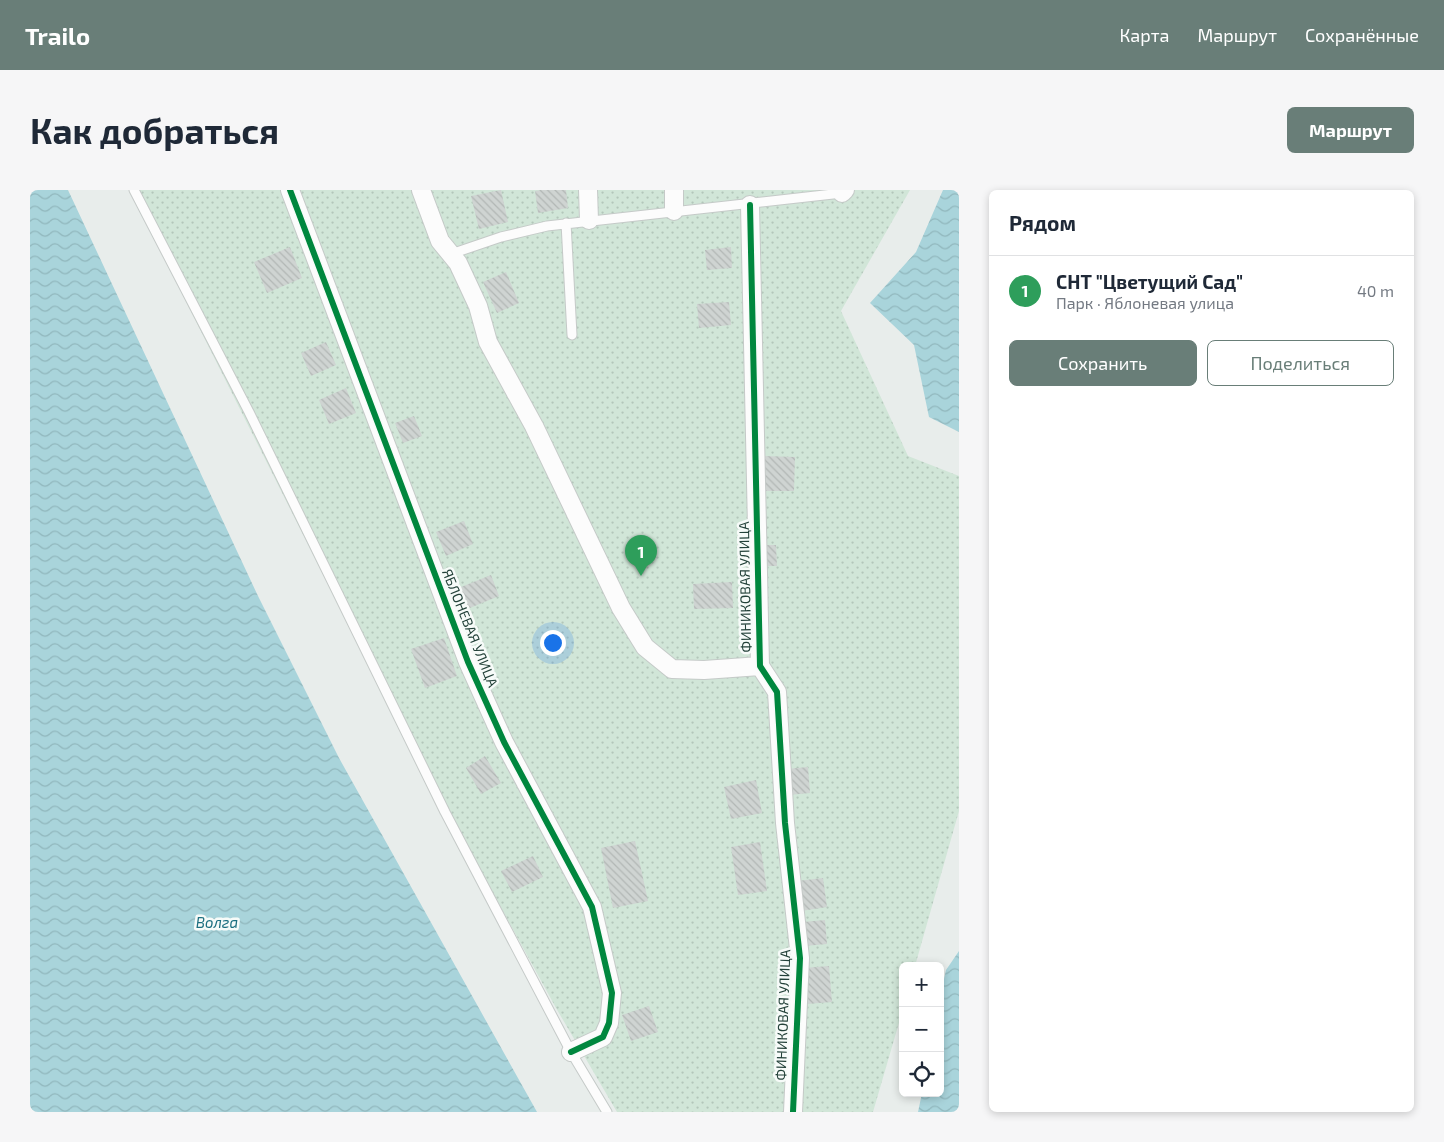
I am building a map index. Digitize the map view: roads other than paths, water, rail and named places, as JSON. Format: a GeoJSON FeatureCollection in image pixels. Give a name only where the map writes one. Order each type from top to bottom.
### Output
{"type":"FeatureCollection","features":[{"type":"Feature","properties":{"kind":"street","name":"ЯБЛОНЕВАЯ УЛИЦА"},"geometry":{"type":"LineString","coordinates":[[290,190],[468,662],[504,742],[592,907],[612,993],[609,1023],[603,1037],[571,1052]]}},
{"type":"Feature","properties":{"kind":"street"},"geometry":{"type":"LineString","coordinates":[[421,190],[440,240],[458,262],[478,306],[488,342],[534,426],[621,608],[645,646],[672,669],[704,670],[760,666]]}},
{"type":"Feature","properties":{"kind":"street"},"geometry":{"type":"LineString","coordinates":[[588,190],[589,220]]}},
{"type":"Feature","properties":{"kind":"street"},"geometry":{"type":"LineString","coordinates":[[674,190],[674,211]]}},
{"type":"Feature","properties":{"kind":"street","name":"ФИНИКОВАЯ УЛИЦА"},"geometry":{"type":"LineString","coordinates":[[750,205],[760,666],[777,692],[785,823],[800,958],[793,1112]]}},
{"type":"Feature","properties":{"kind":"lane"},"geometry":{"type":"LineString","coordinates":[[134,190],[249,412],[445,812],[571,1052],[607,1112]]}},
{"type":"Feature","properties":{"kind":"lane"},"geometry":{"type":"LineString","coordinates":[[451,254],[501,237],[566,223],[750,205],[844,191]]}},
{"type":"Feature","properties":{"kind":"lane"},"geometry":{"type":"LineString","coordinates":[[566,223],[572,335]]}},
{"type":"Feature","properties":{"kind":"water","name":"Волга"},"geometry":{"type":"Polygon","coordinates":[[[30,190],[68,190],[258,596],[339,758],[537,1112],[30,1112],[30,190]]]}},
{"type":"Feature","properties":{"kind":"water"},"geometry":{"type":"Polygon","coordinates":[[[943,190],[959,190],[959,432],[929,417],[914,345],[870,303],[916,252],[943,190]]]}},
{"type":"Feature","properties":{"kind":"water"},"geometry":{"type":"Polygon","coordinates":[[[959,951],[959,1112],[918,1112],[921,1097],[944,1097],[944,979],[946,970],[959,951]]]}},
{"type":"Feature","properties":{"kind":"place","name":"СНТ \"Цветущий Сад\""},"geometry":{"type":"Point","coordinates":[641,576]}}]}
